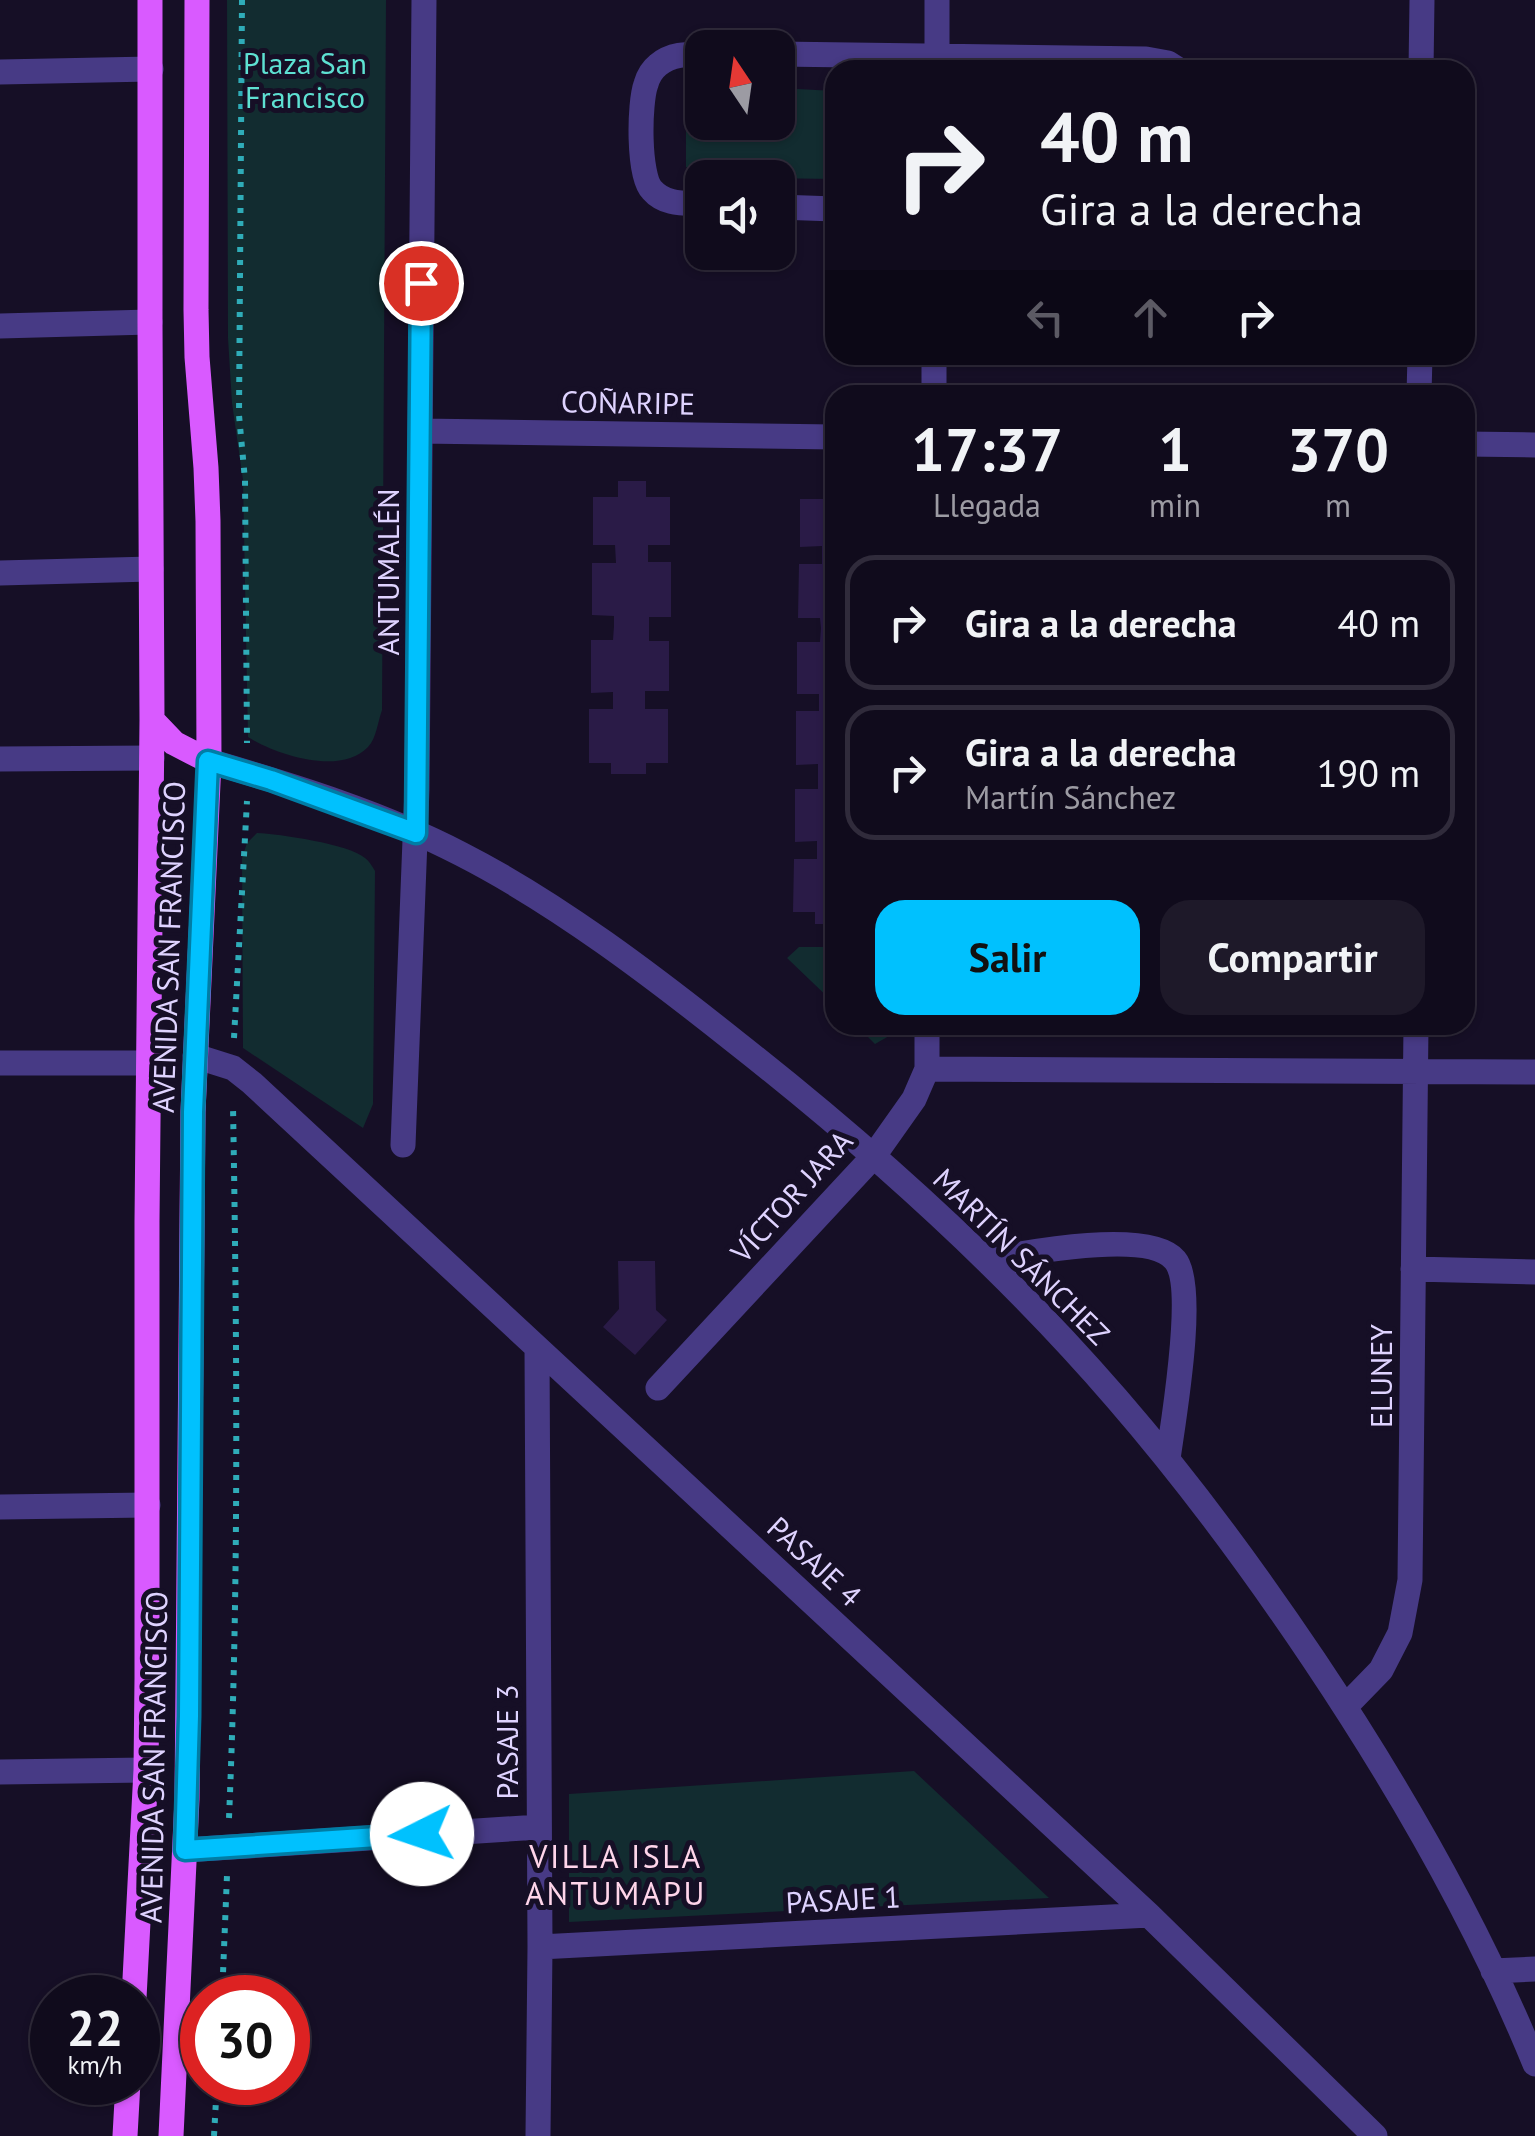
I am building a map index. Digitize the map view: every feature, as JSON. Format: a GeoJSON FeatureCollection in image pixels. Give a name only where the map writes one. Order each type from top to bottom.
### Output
{"type":"FeatureCollection","features":[{"type":"Feature","properties":{"kind":"main road","name":"AVENIDA SAN FRANCISCO"},"geometry":{"type":"LineString","coordinates":[[135,1975],[146,1770],[148,1506],[152,758],[150,0]]}},
{"type":"Feature","properties":{"kind":"main road","name":"AVENIDA SAN FRANCISCO"},"geometry":{"type":"LineString","coordinates":[[171,2136],[189,1716],[195,1056],[208,761],[208,503],[196,310],[197,0]]}},
{"type":"Feature","properties":{"kind":"main road"},"geometry":{"type":"LineString","coordinates":[[152,720],[174,743],[208,761]]}},
{"type":"Feature","properties":{"kind":"main road"},"geometry":{"type":"LineString","coordinates":[[125,2136],[127,2105]]}},
{"type":"Feature","properties":{"kind":"street","name":"ANTUMALÉN"},"geometry":{"type":"LineString","coordinates":[[404,1145],[416,833],[424,0]]}},
{"type":"Feature","properties":{"kind":"street"},"geometry":{"type":"LineString","coordinates":[[937,0],[937,60]]}},
{"type":"Feature","properties":{"kind":"street"},"geometry":{"type":"LineString","coordinates":[[1422,0],[1422,60]]}},
{"type":"Feature","properties":{"kind":"street"},"geometry":{"type":"LineString","coordinates":[[685,55],[673,56],[652,72],[643,95],[641,162],[646,184],[653,192],[674,203],[685,203]]}},
{"type":"Feature","properties":{"kind":"street"},"geometry":{"type":"LineString","coordinates":[[795,55],[884,60]]}},
{"type":"Feature","properties":{"kind":"street"},"geometry":{"type":"LineString","coordinates":[[1094,60],[1152,60]]}},
{"type":"Feature","properties":{"kind":"street"},"geometry":{"type":"LineString","coordinates":[[0,72],[151,69]]}},
{"type":"Feature","properties":{"kind":"street"},"geometry":{"type":"LineString","coordinates":[[795,207],[825,208]]}},
{"type":"Feature","properties":{"kind":"street"},"geometry":{"type":"LineString","coordinates":[[0,326],[150,322]]}},
{"type":"Feature","properties":{"kind":"street","name":"COÑARIPE"},"geometry":{"type":"LineString","coordinates":[[420,432],[825,437]]}},
{"type":"Feature","properties":{"kind":"street"},"geometry":{"type":"LineString","coordinates":[[1475,444],[1535,445]]}},
{"type":"Feature","properties":{"kind":"street"},"geometry":{"type":"LineString","coordinates":[[0,573],[151,569]]}},
{"type":"Feature","properties":{"kind":"street"},"geometry":{"type":"LineString","coordinates":[[0,759],[152,758]]}},
{"type":"Feature","properties":{"kind":"street","name":"MARTÍN SÁNCHEZ"},"geometry":{"type":"LineString","coordinates":[[208,761],[352,808],[416,833],[492,870],[645,973],[788,1083],[986,1260],[1060,1336],[1168,1459],[1230,1540],[1346,1707],[1448,1880],[1535,2064]]}},
{"type":"Feature","properties":{"kind":"street","name":"VÍCTOR JARA"},"geometry":{"type":"LineString","coordinates":[[658,1388],[874,1157],[914,1099],[927,1068],[927,1035]]}},
{"type":"Feature","properties":{"kind":"street","name":"ELUNEY"},"geometry":{"type":"LineString","coordinates":[[1346,1707],[1381,1670],[1400,1633],[1410,1580],[1416,1035]]}},
{"type":"Feature","properties":{"kind":"street","name":"PASAJE 4"},"geometry":{"type":"LineString","coordinates":[[195,1056],[233,1068],[252,1083],[1149,1915],[1376,2136]]}},
{"type":"Feature","properties":{"kind":"street"},"geometry":{"type":"LineString","coordinates":[[0,1063],[149,1063]]}},
{"type":"Feature","properties":{"kind":"street"},"geometry":{"type":"LineString","coordinates":[[927,1068],[1535,1072]]}},
{"type":"Feature","properties":{"kind":"street"},"geometry":{"type":"LineString","coordinates":[[986,1260],[1033,1251],[1106,1246],[1152,1246],[1174,1258],[1182,1274],[1182,1342],[1168,1459]]}},
{"type":"Feature","properties":{"kind":"street"},"geometry":{"type":"LineString","coordinates":[[1413,1268],[1535,1272]]}},
{"type":"Feature","properties":{"kind":"street","name":"PASAJE 3"},"geometry":{"type":"LineString","coordinates":[[537,1348],[538,2136]]}},
{"type":"Feature","properties":{"kind":"street"},"geometry":{"type":"LineString","coordinates":[[0,1508],[148,1506]]}},
{"type":"Feature","properties":{"kind":"street"},"geometry":{"type":"LineString","coordinates":[[0,1772],[146,1770]]}},
{"type":"Feature","properties":{"kind":"street"},"geometry":{"type":"LineString","coordinates":[[185,1850],[539,1826]]}},
{"type":"Feature","properties":{"kind":"street","name":"PASAJE 1"},"geometry":{"type":"LineString","coordinates":[[540,1948],[1149,1915]]}},
{"type":"Feature","properties":{"kind":"street"},"geometry":{"type":"LineString","coordinates":[[1493,1971],[1535,1969]]}},
{"type":"Feature","properties":{"kind":"path"},"geometry":{"type":"LineString","coordinates":[[223,1975],[234,1695],[233,1068],[248,772],[245,480],[240,416],[242,0]]}},
{"type":"Feature","properties":{"kind":"path"},"geometry":{"type":"LineString","coordinates":[[214,2136],[216,2105]]}},
{"type":"Feature","properties":{"kind":"green space","name":"Plaza San Francisco"},"geometry":{"type":"Polygon","coordinates":[[[227,0],[386,0],[382,710],[368,747],[342,760],[291,756],[248,737],[243,480],[228,338],[227,0]]]}},
{"type":"Feature","properties":{"kind":"green space"},"geometry":{"type":"Polygon","coordinates":[[[795,89],[825,90],[825,179],[795,178],[795,160],[686,160],[686,140],[795,140],[795,89]]]}},
{"type":"Feature","properties":{"kind":"green space"},"geometry":{"type":"Polygon","coordinates":[[[257,833],[344,848],[365,858],[375,871],[373,1104],[363,1128],[243,1048],[242,858],[247,843],[257,833]]]}},
{"type":"Feature","properties":{"kind":"green space"},"geometry":{"type":"Polygon","coordinates":[[[799,947],[825,947],[825,994],[787,958],[799,947]]]}},
{"type":"Feature","properties":{"kind":"green space"},"geometry":{"type":"Polygon","coordinates":[[[866,1035],[891,1035],[875,1044],[866,1035]]]}},
{"type":"Feature","properties":{"kind":"green space"},"geometry":{"type":"Polygon","coordinates":[[[914,1771],[1049,1898],[569,1922],[569,1794],[914,1771]]]}},
{"type":"Feature","properties":{"kind":"building"},"geometry":{"type":"Polygon","coordinates":[[[618,481],[646,481],[646,497],[670,497],[670,545],[648,545],[648,562],[671,562],[671,617],[649,617],[649,641],[669,641],[669,691],[645,691],[645,709],[668,709],[668,763],[646,763],[646,774],[611,774],[611,763],[589,763],[589,709],[613,709],[613,692],[591,693],[591,640],[613,640],[614,626],[614,616],[592,615],[592,563],[616,563],[615,545],[593,545],[593,497],[618,497],[618,481]]]}},
{"type":"Feature","properties":{"kind":"building"},"geometry":{"type":"Polygon","coordinates":[[[825,483],[825,924],[815,924],[815,912],[793,912],[794,859],[817,859],[817,841],[795,842],[795,789],[818,789],[818,764],[796,765],[796,711],[819,711],[819,694],[797,694],[797,642],[820,642],[821,628],[820,618],[798,618],[799,564],[822,564],[822,546],[800,547],[800,499],[824,499],[825,483]]]}},
{"type":"Feature","properties":{"kind":"building"},"geometry":{"type":"Polygon","coordinates":[[[618,1261],[655,1261],[656,1310],[667,1320],[635,1355],[603,1327],[619,1309],[618,1261]]]}},
{"type":"Feature","properties":{"kind":"district","name":"VILLA ISLA ANTUMAPU"},"geometry":{"type":"Point","coordinates":[616,1874]}},
{"type":"Feature","properties":{"kind":"route"},"geometry":{"type":"LineString","coordinates":[[421,283],[416,833],[208,761],[193,1112],[185,1850],[422,1834]]}}]}
